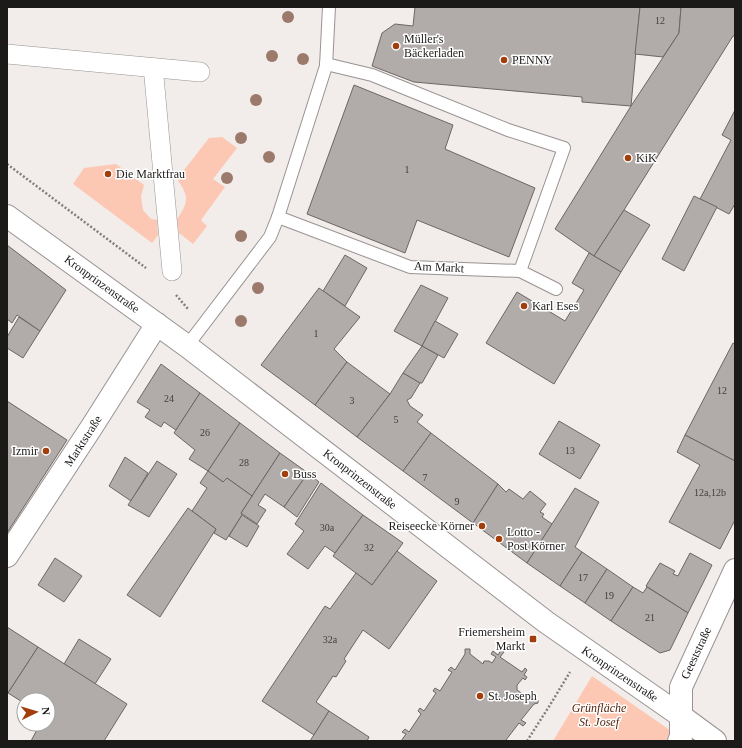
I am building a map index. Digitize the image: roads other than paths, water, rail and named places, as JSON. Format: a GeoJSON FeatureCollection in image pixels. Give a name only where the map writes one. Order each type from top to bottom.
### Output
{"type":"FeatureCollection","features":[{"type":"Feature","properties":{"kind":"street"},"geometry":{"type":"LineString","coordinates":[[7,54],[200,72]]}},
{"type":"Feature","properties":{"kind":"street"},"geometry":{"type":"LineString","coordinates":[[154,68],[172,271]]}},
{"type":"Feature","properties":{"kind":"street","name":"Kronprinzenstraße"},"geometry":{"type":"LineString","coordinates":[[7,216],[187,346],[546,622],[715,741]]}},
{"type":"Feature","properties":{"kind":"street","name":"Marktstraße"},"geometry":{"type":"LineString","coordinates":[[7,556],[157,324]]}},
{"type":"Feature","properties":{"kind":"street","name":"Geeststraße"},"geometry":{"type":"LineString","coordinates":[[679,741],[681,736],[681,687],[735,570]]}},
{"type":"Feature","properties":{"kind":"lane"},"geometry":{"type":"LineString","coordinates":[[187,346],[270,238],[326,64],[329,7]]}},
{"type":"Feature","properties":{"kind":"lane"},"geometry":{"type":"LineString","coordinates":[[326,64],[372,75],[508,130],[564,148],[520,271]]}},
{"type":"Feature","properties":{"kind":"lane","name":"Am Markt"},"geometry":{"type":"LineString","coordinates":[[278,217],[410,266],[520,271],[556,289]]}},
{"type":"Feature","properties":{"kind":"place","name":"Müller's Bäckerladen"},"geometry":{"type":"Point","coordinates":[396,46]}},
{"type":"Feature","properties":{"kind":"place","name":"PENNY"},"geometry":{"type":"Point","coordinates":[504,60]}},
{"type":"Feature","properties":{"kind":"place","name":"KiK"},"geometry":{"type":"Point","coordinates":[628,158]}},
{"type":"Feature","properties":{"kind":"place","name":"Die Marktfrau"},"geometry":{"type":"Point","coordinates":[108,174]}},
{"type":"Feature","properties":{"kind":"place","name":"Karl Eses"},"geometry":{"type":"Point","coordinates":[524,306]}},
{"type":"Feature","properties":{"kind":"place","name":"Izmir"},"geometry":{"type":"Point","coordinates":[46,451]}},
{"type":"Feature","properties":{"kind":"place","name":"Buss"},"geometry":{"type":"Point","coordinates":[285,474]}},
{"type":"Feature","properties":{"kind":"place","name":"Reiseecke Körner"},"geometry":{"type":"Point","coordinates":[482,526]}},
{"type":"Feature","properties":{"kind":"place","name":"Lotto - Post Körner"},"geometry":{"type":"Point","coordinates":[499,539]}},
{"type":"Feature","properties":{"kind":"place","name":"Friemersheim Markt"},"geometry":{"type":"Point","coordinates":[533,639]}},
{"type":"Feature","properties":{"kind":"place","name":"St. Joseph"},"geometry":{"type":"Point","coordinates":[480,696]}},
{"type":"Feature","properties":{"kind":"park label","name":"Grünfläche St. Josef"},"geometry":{"type":"Point","coordinates":[599,715]}}]}
